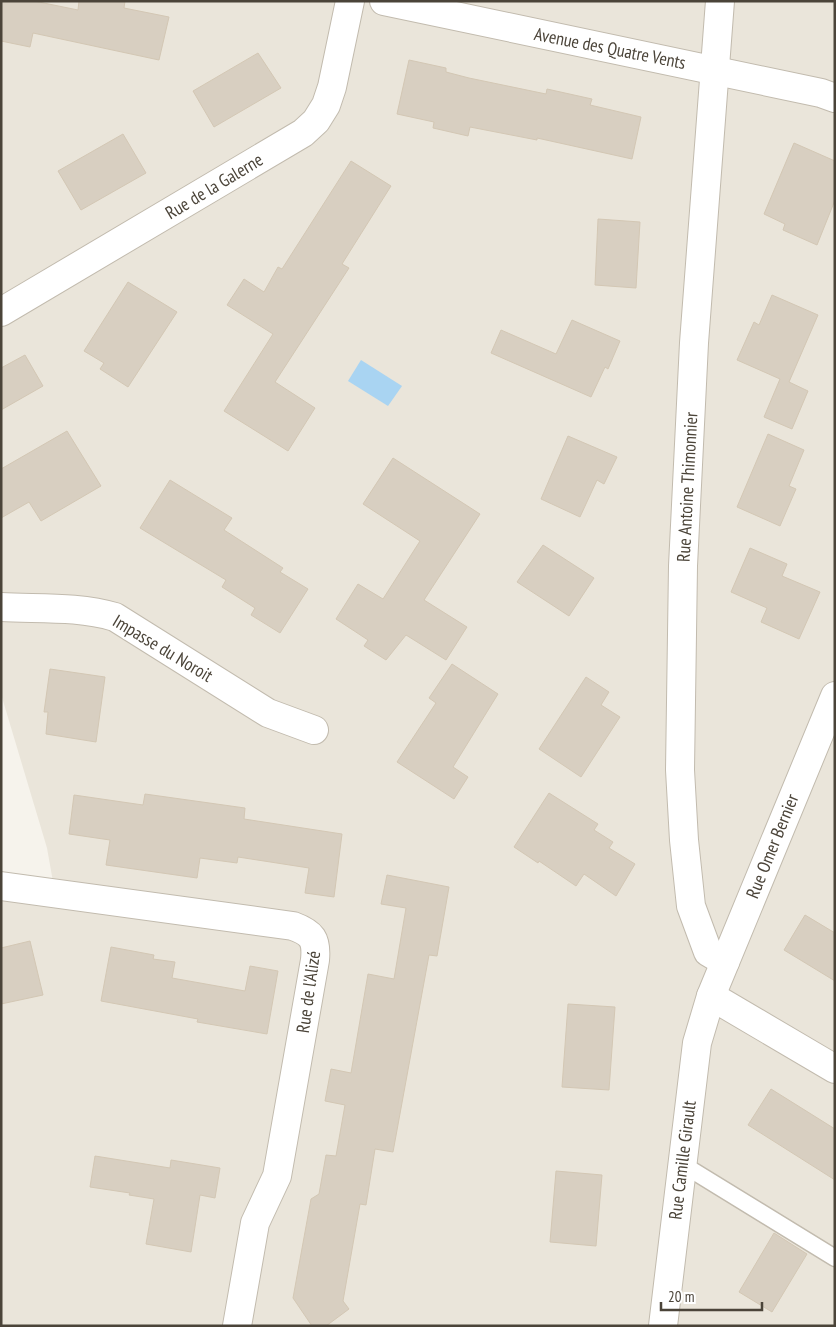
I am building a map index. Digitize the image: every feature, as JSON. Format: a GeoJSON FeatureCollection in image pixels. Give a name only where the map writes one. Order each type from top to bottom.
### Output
{"type":"FeatureCollection","features":[{"type":"Feature","properties":{"kind":"street","name":"Rue de la Galerne"},"geometry":{"type":"LineString","coordinates":[[1,312],[303,133],[316,121],[326,105],[332,87],[350,1]]}},
{"type":"Feature","properties":{"kind":"street","name":"Avenue des Quatre Vents"},"geometry":{"type":"LineString","coordinates":[[384,1],[821,93],[835,98]]}},
{"type":"Feature","properties":{"kind":"street","name":"Rue Antoine Thimonnier"},"geometry":{"type":"LineString","coordinates":[[720,1],[694,343],[683,566],[680,770],[684,840],[691,906],[708,952],[725,962]]}},
{"type":"Feature","properties":{"kind":"street","name":"Impasse du Noroit"},"geometry":{"type":"LineString","coordinates":[[1,607],[84,610],[115,617],[268,713],[314,730]]}},
{"type":"Feature","properties":{"kind":"street","name":"Rue Omer Bernier"},"geometry":{"type":"LineString","coordinates":[[711,996],[835,696]]}},
{"type":"Feature","properties":{"kind":"street","name":"Rue de l'Alizé"},"geometry":{"type":"LineString","coordinates":[[1,886],[293,926],[306,931],[313,938],[316,960],[277,1176],[255,1223],[237,1326]]}},
{"type":"Feature","properties":{"kind":"street"},"geometry":{"type":"LineString","coordinates":[[711,996],[835,1069]]}},
{"type":"Feature","properties":{"kind":"street","name":"Rue Camille Girault"},"geometry":{"type":"LineString","coordinates":[[663,1326],[697,1043],[711,996]]}},
{"type":"Feature","properties":{"kind":"lane"},"geometry":{"type":"LineString","coordinates":[[682,1164],[835,1258]]}},
{"type":"Feature","properties":{"kind":"shaded area"},"geometry":{"type":"Polygon","coordinates":[[[1,1],[835,1],[835,1326],[1,1326],[1,886],[55,893],[47,848],[1,694],[1,1]]]}},
{"type":"Feature","properties":{"kind":"water"},"geometry":{"type":"Polygon","coordinates":[[[361,360],[402,386],[388,406],[348,381],[361,360]]]}},
{"type":"Feature","properties":{"kind":"building"},"geometry":{"type":"Polygon","coordinates":[[[1,1],[34,1],[78,10],[79,1],[125,1],[124,8],[169,17],[159,60],[33,33],[30,47],[1,41],[1,1]]]}},
{"type":"Feature","properties":{"kind":"building"},"geometry":{"type":"Polygon","coordinates":[[[258,53],[281,88],[214,127],[193,91],[258,53]]]}},
{"type":"Feature","properties":{"kind":"building"},"geometry":{"type":"Polygon","coordinates":[[[409,60],[446,68],[446,72],[469,78],[546,94],[547,89],[592,99],[590,105],[641,117],[632,159],[537,138],[537,140],[470,127],[468,136],[433,128],[434,122],[397,114],[409,60]]]}},
{"type":"Feature","properties":{"kind":"building"},"geometry":{"type":"Polygon","coordinates":[[[123,134],[146,173],[81,210],[58,171],[123,134]]]}},
{"type":"Feature","properties":{"kind":"building"},"geometry":{"type":"Polygon","coordinates":[[[794,143],[835,161],[835,200],[817,245],[783,230],[785,224],[764,214],[794,143]]]}},
{"type":"Feature","properties":{"kind":"building"},"geometry":{"type":"Polygon","coordinates":[[[351,161],[391,186],[342,264],[349,268],[275,382],[315,408],[288,451],[224,411],[273,334],[227,305],[244,279],[264,292],[278,267],[282,269],[351,161]]]}},
{"type":"Feature","properties":{"kind":"building"},"geometry":{"type":"Polygon","coordinates":[[[598,219],[640,222],[636,288],[595,285],[598,219]]]}},
{"type":"Feature","properties":{"kind":"building"},"geometry":{"type":"Polygon","coordinates":[[[128,282],[177,312],[128,387],[100,369],[104,363],[84,351],[128,282]]]}},
{"type":"Feature","properties":{"kind":"building"},"geometry":{"type":"Polygon","coordinates":[[[772,295],[818,315],[789,382],[808,391],[792,429],[764,417],[780,379],[737,360],[754,322],[759,325],[772,295]]]}},
{"type":"Feature","properties":{"kind":"building"},"geometry":{"type":"Polygon","coordinates":[[[572,320],[620,341],[608,369],[605,367],[591,397],[491,353],[501,330],[556,354],[572,320]]]}},
{"type":"Feature","properties":{"kind":"building"},"geometry":{"type":"Polygon","coordinates":[[[25,355],[43,386],[1,410],[1,368],[25,355]]]}},
{"type":"Feature","properties":{"kind":"building"},"geometry":{"type":"Polygon","coordinates":[[[67,431],[101,486],[41,521],[29,502],[1,518],[1,469],[67,431]]]}},
{"type":"Feature","properties":{"kind":"building"},"geometry":{"type":"Polygon","coordinates":[[[768,434],[804,450],[789,486],[796,489],[780,526],[737,507],[768,434]]]}},
{"type":"Feature","properties":{"kind":"building"},"geometry":{"type":"Polygon","coordinates":[[[568,436],[617,457],[604,484],[597,480],[580,517],[541,499],[568,436]]]}},
{"type":"Feature","properties":{"kind":"building"},"geometry":{"type":"Polygon","coordinates":[[[393,458],[480,514],[424,600],[467,627],[446,660],[406,635],[386,660],[364,646],[368,640],[336,619],[358,584],[383,599],[420,541],[363,504],[393,458]]]}},
{"type":"Feature","properties":{"kind":"building"},"geometry":{"type":"Polygon","coordinates":[[[170,480],[232,518],[224,530],[283,568],[280,572],[308,589],[280,633],[251,615],[255,608],[222,587],[226,580],[140,528],[170,480]]]}},
{"type":"Feature","properties":{"kind":"building"},"geometry":{"type":"Polygon","coordinates":[[[543,545],[594,578],[569,616],[517,582],[543,545]]]}},
{"type":"Feature","properties":{"kind":"building"},"geometry":{"type":"Polygon","coordinates":[[[750,548],[787,564],[782,576],[820,592],[799,639],[761,622],[767,608],[731,592],[750,548]]]}},
{"type":"Feature","properties":{"kind":"building"},"geometry":{"type":"Polygon","coordinates":[[[452,664],[498,694],[453,767],[468,777],[454,799],[397,762],[436,703],[429,698],[452,664]]]}},
{"type":"Feature","properties":{"kind":"building"},"geometry":{"type":"Polygon","coordinates":[[[50,669],[105,677],[96,742],[46,734],[48,712],[44,712],[50,669]]]}},
{"type":"Feature","properties":{"kind":"building"},"geometry":{"type":"Polygon","coordinates":[[[586,677],[609,692],[601,705],[620,717],[581,777],[539,749],[586,677]]]}},
{"type":"Feature","properties":{"kind":"building"},"geometry":{"type":"Polygon","coordinates":[[[549,793],[598,824],[594,830],[613,842],[609,848],[635,864],[616,896],[584,874],[576,886],[514,847],[549,793]]]}},
{"type":"Feature","properties":{"kind":"building"},"geometry":{"type":"Polygon","coordinates":[[[145,794],[245,808],[244,819],[342,834],[334,897],[305,893],[309,868],[238,857],[237,863],[200,858],[197,878],[106,865],[110,840],[69,834],[74,795],[143,805],[145,794]]]}},
{"type":"Feature","properties":{"kind":"building"},"geometry":{"type":"Polygon","coordinates":[[[387,875],[449,887],[437,956],[429,955],[393,1152],[375,1149],[366,1205],[360,1204],[343,1301],[349,1309],[326,1326],[312,1326],[293,1298],[311,1199],[319,1194],[326,1155],[336,1156],[345,1105],[325,1101],[331,1069],[351,1073],[368,974],[394,979],[406,908],[381,904],[387,875]]]}},
{"type":"Feature","properties":{"kind":"building"},"geometry":{"type":"Polygon","coordinates":[[[805,915],[835,933],[835,981],[784,950],[805,915]]]}},
{"type":"Feature","properties":{"kind":"building"},"geometry":{"type":"Polygon","coordinates":[[[30,941],[43,995],[1,1004],[1,948],[30,941]]]}},
{"type":"Feature","properties":{"kind":"building"},"geometry":{"type":"Polygon","coordinates":[[[111,947],[154,955],[153,959],[175,962],[172,978],[245,991],[250,966],[278,971],[267,1034],[197,1022],[198,1019],[101,1001],[111,947]]]}},
{"type":"Feature","properties":{"kind":"building"},"geometry":{"type":"Polygon","coordinates":[[[568,1004],[615,1007],[609,1090],[562,1087],[568,1004]]]}},
{"type":"Feature","properties":{"kind":"building"},"geometry":{"type":"Polygon","coordinates":[[[771,1089],[835,1129],[835,1180],[748,1125],[771,1089]]]}},
{"type":"Feature","properties":{"kind":"building"},"geometry":{"type":"Polygon","coordinates":[[[95,1156],[170,1168],[171,1160],[220,1168],[215,1198],[200,1195],[191,1252],[146,1244],[154,1199],[90,1187],[95,1156]]]}},
{"type":"Feature","properties":{"kind":"building"},"geometry":{"type":"Polygon","coordinates":[[[556,1171],[602,1175],[596,1246],[550,1242],[556,1171]]]}},
{"type":"Feature","properties":{"kind":"building"},"geometry":{"type":"Polygon","coordinates":[[[774,1233],[807,1254],[772,1312],[739,1292],[774,1233]]]}}]}
